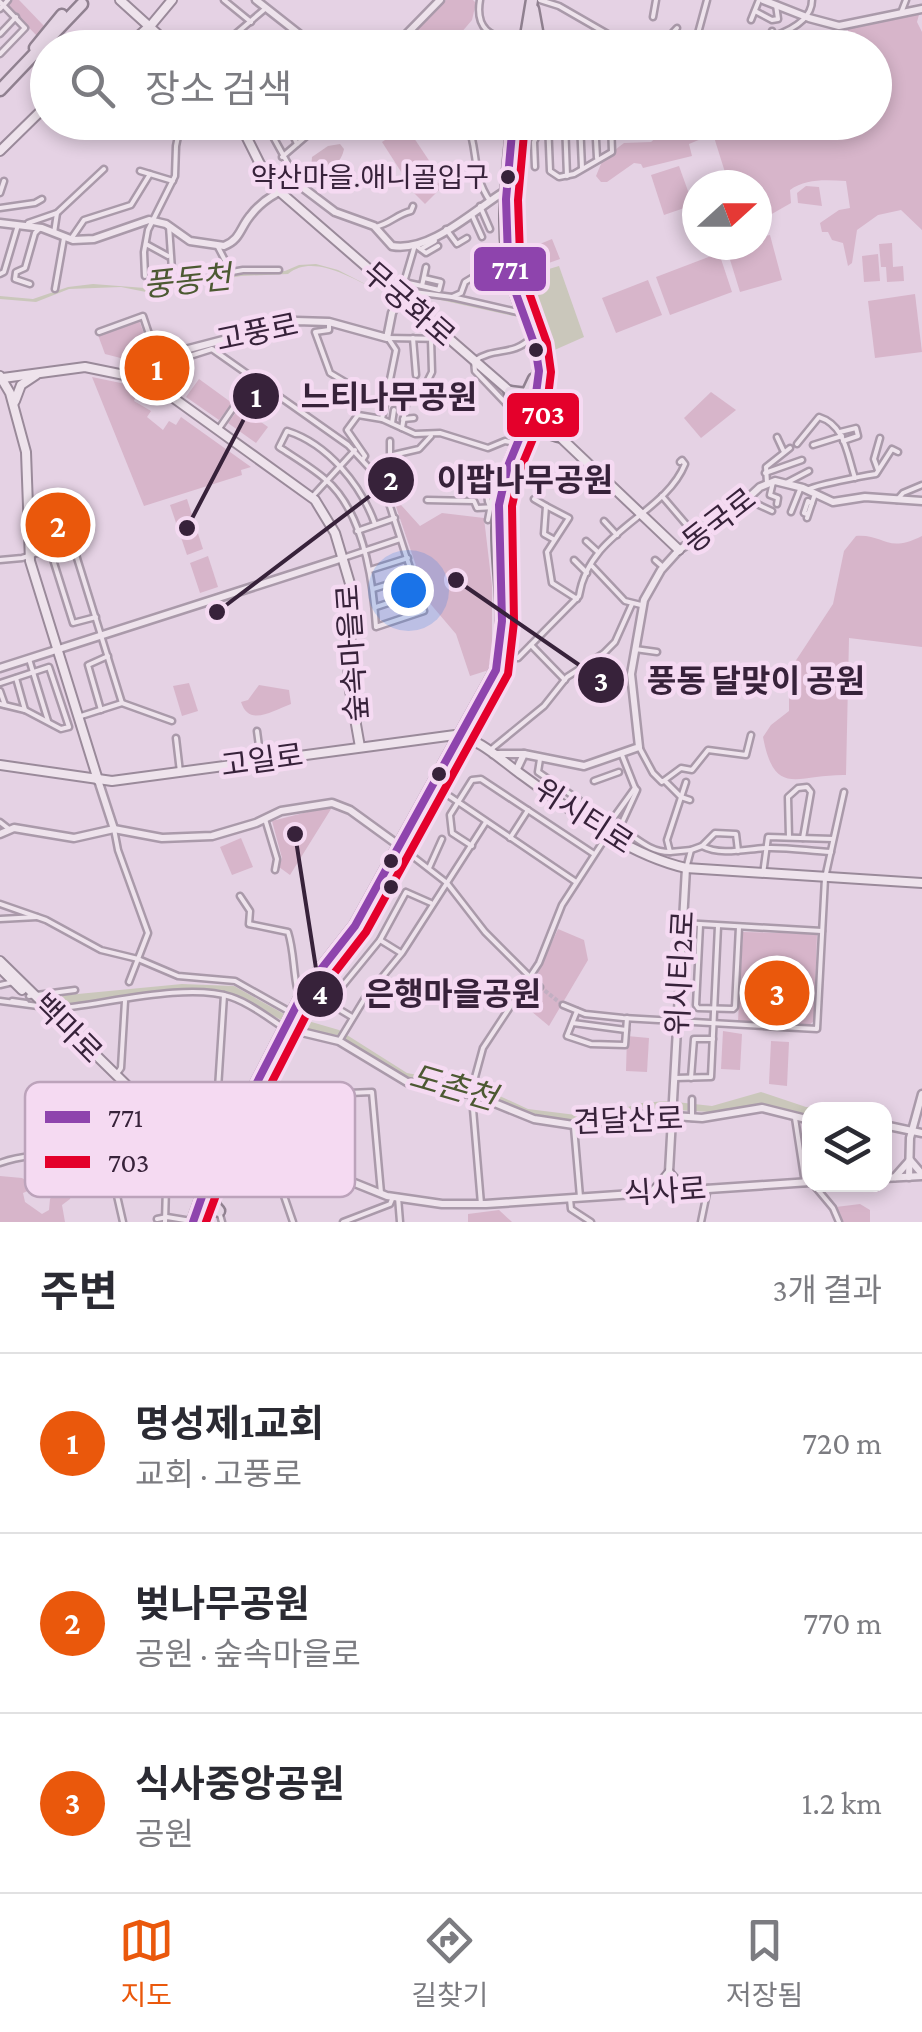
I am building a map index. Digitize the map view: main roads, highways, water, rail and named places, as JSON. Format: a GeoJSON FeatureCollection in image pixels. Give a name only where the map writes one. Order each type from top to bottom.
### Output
{"type":"FeatureCollection","features":[{"type":"Feature","properties":{"kind":"main road"},"geometry":{"type":"LineString","coordinates":[[120,0],[151,30]]}},
{"type":"Feature","properties":{"kind":"main road"},"geometry":{"type":"LineString","coordinates":[[147,30],[172,0]]}},
{"type":"Feature","properties":{"kind":"main road"},"geometry":{"type":"LineString","coordinates":[[56,30],[83,1]]}},
{"type":"Feature","properties":{"kind":"main road"},"geometry":{"type":"LineString","coordinates":[[530,30],[534,2]]}},
{"type":"Feature","properties":{"kind":"main road"},"geometry":{"type":"LineString","coordinates":[[0,86],[30,57]]}},
{"type":"Feature","properties":{"kind":"main road"},"geometry":{"type":"LineString","coordinates":[[0,151],[30,122]]}},
{"type":"Feature","properties":{"kind":"main road","name":"무궁화로"},"geometry":{"type":"LineString","coordinates":[[248,140],[280,191],[403,288],[450,340],[536,414],[680,550]]}},
{"type":"Feature","properties":{"kind":"main road"},"geometry":{"type":"LineString","coordinates":[[291,1021],[304,990],[355,926],[462,736],[492,680],[502,643],[504,618],[496,507],[504,474],[536,414],[541,374],[510,256],[513,140]]}},
{"type":"Feature","properties":{"kind":"main road"},"geometry":{"type":"LineString","coordinates":[[534,337],[538,364],[536,414]]}},
{"type":"Feature","properties":{"kind":"main road"},"geometry":{"type":"LineString","coordinates":[[510,392],[522,395],[530,391],[538,364]]}},
{"type":"Feature","properties":{"kind":"main road","name":"숲속마을로"},"geometry":{"type":"LineString","coordinates":[[98,780],[29,556],[27,465],[14,406],[1,378],[85,367],[128,374],[156,386],[312,497],[326,515],[343,558],[353,608],[348,679],[360,747]]}},
{"type":"Feature","properties":{"kind":"main road"},"geometry":{"type":"LineString","coordinates":[[14,406],[21,385],[50,371]]}},
{"type":"Feature","properties":{"kind":"main road"},"geometry":{"type":"LineString","coordinates":[[510,392],[524,417],[521,446]]}},
{"type":"Feature","properties":{"kind":"main road"},"geometry":{"type":"LineString","coordinates":[[521,446],[540,430],[558,436]]}},
{"type":"Feature","properties":{"kind":"main road"},"geometry":{"type":"LineString","coordinates":[[259,1082],[324,968],[362,922],[400,847],[496,680],[503,657],[507,616],[496,507]]}},
{"type":"Feature","properties":{"kind":"main road","name":"고일로"},"geometry":{"type":"LineString","coordinates":[[0,765],[98,780],[462,736]]}},
{"type":"Feature","properties":{"kind":"main road","name":"위시티로"},"geometry":{"type":"LineString","coordinates":[[462,736],[649,858],[686,868],[922,884]]}},
{"type":"Feature","properties":{"kind":"main road","name":"백마로"},"geometry":{"type":"LineString","coordinates":[[0,961],[30,998],[53,1009],[122,1082]]}},
{"type":"Feature","properties":{"kind":"main road","name":"백마로"},"geometry":{"type":"LineString","coordinates":[[0,968],[119,1082]]}},
{"type":"Feature","properties":{"kind":"main road"},"geometry":{"type":"LineString","coordinates":[[654,1191],[670,1172],[683,1189]]}},
{"type":"Feature","properties":{"kind":"main road"},"geometry":{"type":"LineString","coordinates":[[195,1222],[204,1197]]}},
{"type":"Feature","properties":{"kind":"main road"},"geometry":{"type":"LineString","coordinates":[[195,1222],[206,1197]]}},
{"type":"Feature","properties":{"kind":"main road"},"geometry":{"type":"LineString","coordinates":[[203,1207],[213,1204],[220,1216]]}},
{"type":"Feature","properties":{"kind":"water"},"geometry":{"type":"Polygon","coordinates":[[[316,264],[338,270],[373,288],[342,273],[308,266],[288,274],[241,276],[146,292],[121,287],[69,289],[36,302],[0,299],[33,299],[68,287],[93,284],[168,286],[187,279],[285,271],[299,265],[316,264]]]}},
{"type":"Feature","properties":{"kind":"water"},"geometry":{"type":"Polygon","coordinates":[[[559,266],[584,337],[550,352],[522,277],[559,266]]]}},
{"type":"Feature","properties":{"kind":"water","name":"도촌천"},"geometry":{"type":"Polygon","coordinates":[[[182,984],[234,986],[284,1014],[339,1030],[407,1073],[480,1087],[528,1109],[592,1117],[642,1103],[667,1101],[712,1106],[761,1092],[802,1106],[802,1114],[762,1104],[711,1112],[642,1108],[580,1124],[527,1114],[476,1091],[413,1081],[337,1035],[301,1029],[222,992],[58,1005],[52,1000],[57,996],[182,984]]]}},
{"type":"Feature","properties":{"kind":"waterway","name":"풍동천"},"geometry":{"type":"LineString","coordinates":[[415,295],[426,295]]}},
{"type":"Feature","properties":{"kind":"waterway","name":"풍동천"},"geometry":{"type":"LineString","coordinates":[[433,297],[515,315]]}},
{"type":"Feature","properties":{"kind":"tunnel"},"geometry":{"type":"LineString","coordinates":[[540,987],[563,1005]]}},
{"type":"Feature","properties":{"kind":"place","name":"약산마을.애니골입구"},"geometry":{"type":"Point","coordinates":[508,177]}},
{"type":"Feature","properties":{"kind":"place","name":"명성제1교회"},"geometry":{"type":"Point","coordinates":[157,368]}},
{"type":"Feature","properties":{"kind":"place","name":"벚나무공원"},"geometry":{"type":"Point","coordinates":[58,525]}},
{"type":"Feature","properties":{"kind":"place","name":"느티나무공원"},"geometry":{"type":"Point","coordinates":[187,528]}},
{"type":"Feature","properties":{"kind":"place","name":"풍동 달맞이 공원"},"geometry":{"type":"Point","coordinates":[456,580]}},
{"type":"Feature","properties":{"kind":"place","name":"이팝나무공원"},"geometry":{"type":"Point","coordinates":[217,612]}},
{"type":"Feature","properties":{"kind":"place","name":"은행마을공원"},"geometry":{"type":"Point","coordinates":[295,834]}},
{"type":"Feature","properties":{"kind":"place","name":"식사중앙공원"},"geometry":{"type":"Point","coordinates":[777,993]}}]}
